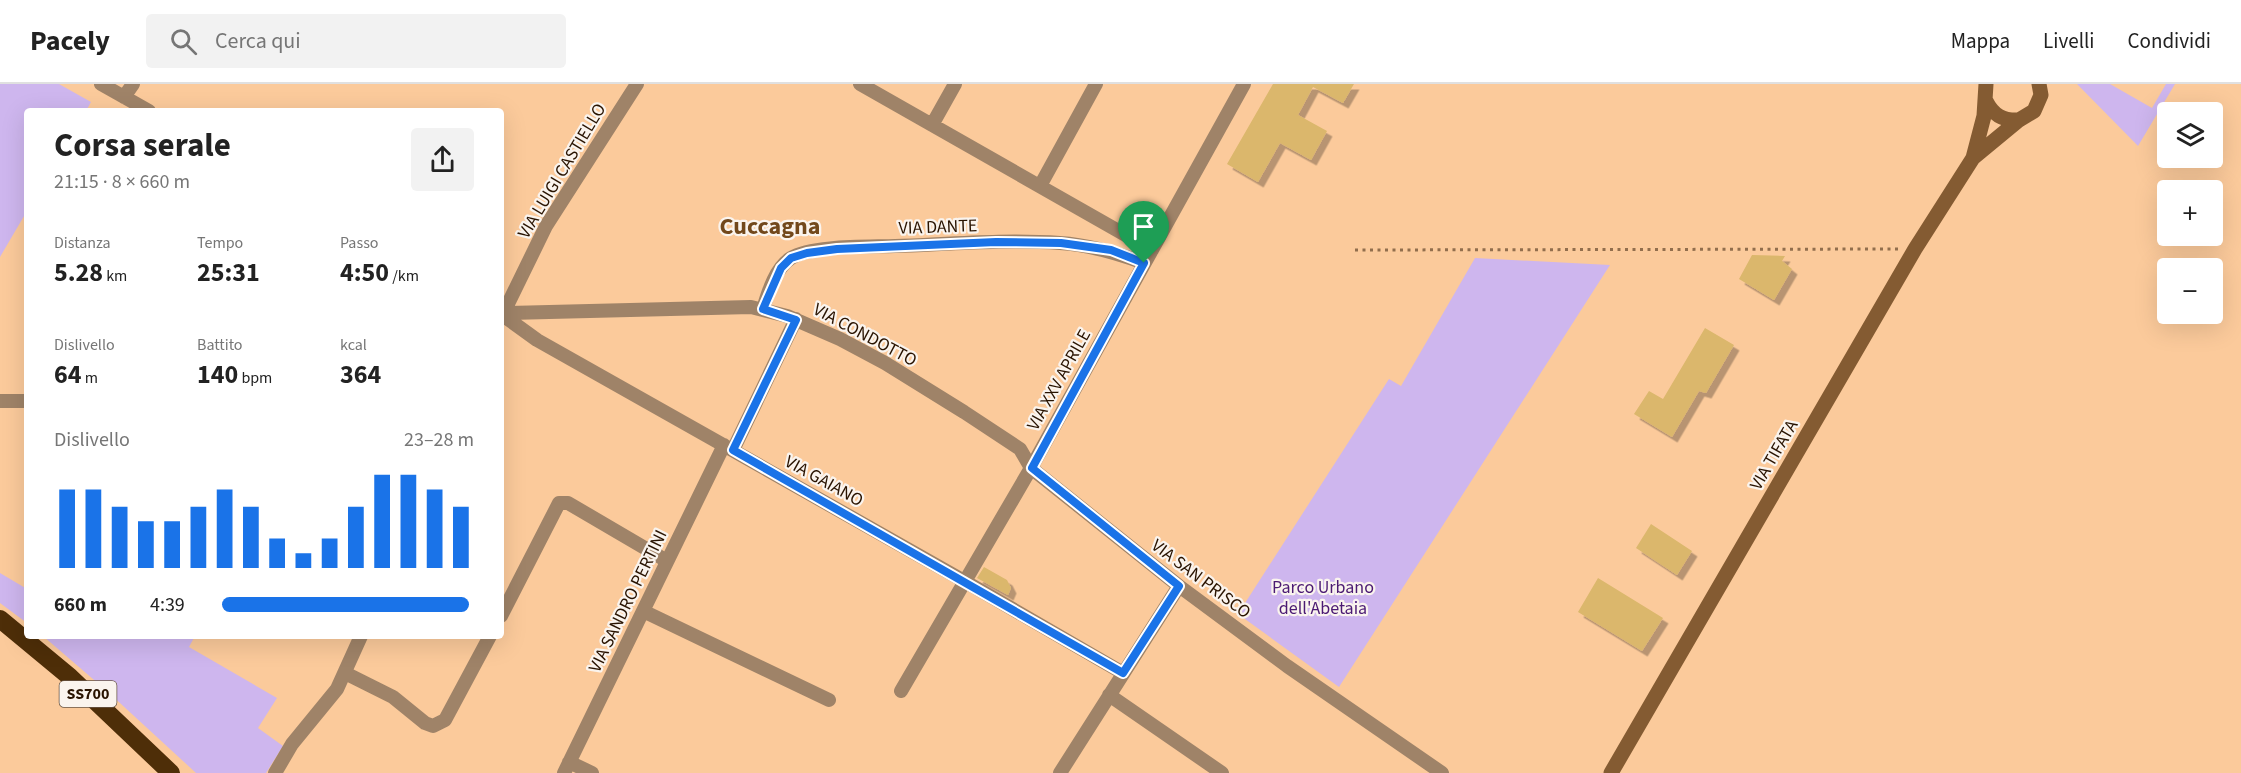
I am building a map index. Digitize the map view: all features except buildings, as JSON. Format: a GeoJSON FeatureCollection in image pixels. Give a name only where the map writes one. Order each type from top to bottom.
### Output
{"type":"FeatureCollection","features":[{"type":"Feature","properties":{"kind":"highway","name":"SS700"},"geometry":{"type":"LineString","coordinates":[[0,619],[24,639]]}},
{"type":"Feature","properties":{"kind":"highway","name":"SS700"},"geometry":{"type":"LineString","coordinates":[[24,639],[70,677],[171,773]]}},
{"type":"Feature","properties":{"kind":"street"},"geometry":{"type":"LineString","coordinates":[[101,84],[144,108]]}},
{"type":"Feature","properties":{"kind":"street"},"geometry":{"type":"LineString","coordinates":[[124,97],[133,84]]}},
{"type":"Feature","properties":{"kind":"street","name":"VIA LUIGI CASTIELLO"},"geometry":{"type":"LineString","coordinates":[[505,314],[546,226],[637,84]]}},
{"type":"Feature","properties":{"kind":"street"},"geometry":{"type":"LineString","coordinates":[[860,84],[1152,249]]}},
{"type":"Feature","properties":{"kind":"street"},"geometry":{"type":"LineString","coordinates":[[932,125],[955,84]]}},
{"type":"Feature","properties":{"kind":"street"},"geometry":{"type":"LineString","coordinates":[[1040,186],[1096,84]]}},
{"type":"Feature","properties":{"kind":"street","name":"VIA XXV APRILE"},"geometry":{"type":"LineString","coordinates":[[901,691],[1032,468],[1244,84]]}},
{"type":"Feature","properties":{"kind":"street","name":"VIA TIFATA"},"geometry":{"type":"LineString","coordinates":[[1972,158],[2019,120],[2027,117],[2039,104],[2041,95],[2039,84]]}},
{"type":"Feature","properties":{"kind":"street","name":"VIA TIFATA"},"geometry":{"type":"LineString","coordinates":[[1984,90],[1989,108],[2002,118],[2019,120]]}},
{"type":"Feature","properties":{"kind":"street","name":"VIA TIFATA"},"geometry":{"type":"LineString","coordinates":[[1611,773],[1915,249],[1972,158],[1979,140],[1984,90]]}},
{"type":"Feature","properties":{"kind":"street","name":"VIA DANTE"},"geometry":{"type":"LineString","coordinates":[[763,309],[781,268],[791,258],[807,253],[837,249],[996,242],[1061,243],[1111,250],[1144,263]]}},
{"type":"Feature","properties":{"kind":"street","name":"VIA CONDOTTO"},"geometry":{"type":"LineString","coordinates":[[505,314],[679,307],[763,309],[840,339],[885,363],[1020,449],[1032,468]]}},
{"type":"Feature","properties":{"kind":"street","name":"VIA GAIANO"},"geometry":{"type":"LineString","coordinates":[[505,314],[537,340],[1123,673]]}},
{"type":"Feature","properties":{"kind":"street","name":"VIA SANDRO PERTINI"},"geometry":{"type":"LineString","coordinates":[[566,767],[667,561],[796,320]]}},
{"type":"Feature","properties":{"kind":"street"},"geometry":{"type":"LineString","coordinates":[[0,401],[24,401]]}},
{"type":"Feature","properties":{"kind":"street","name":"VIA SAN PRISCO"},"geometry":{"type":"LineString","coordinates":[[1032,468],[1179,586],[1287,666],[1442,773]]}},
{"type":"Feature","properties":{"kind":"street"},"geometry":{"type":"LineString","coordinates":[[504,610],[559,503],[568,503],[667,561]]}},
{"type":"Feature","properties":{"kind":"street"},"geometry":{"type":"LineString","coordinates":[[1060,773],[1179,586]]}},
{"type":"Feature","properties":{"kind":"street"},"geometry":{"type":"LineString","coordinates":[[643,611],[829,700]]}},
{"type":"Feature","properties":{"kind":"street"},"geometry":{"type":"LineString","coordinates":[[275,773],[292,744],[337,689],[360,639]]}},
{"type":"Feature","properties":{"kind":"street"},"geometry":{"type":"LineString","coordinates":[[345,673],[393,697],[416,717],[433,726],[445,720],[488,639]]}},
{"type":"Feature","properties":{"kind":"street"},"geometry":{"type":"LineString","coordinates":[[1109,695],[1222,773]]}},
{"type":"Feature","properties":{"kind":"street"},"geometry":{"type":"LineString","coordinates":[[566,767],[592,773]]}},
{"type":"Feature","properties":{"kind":"path"},"geometry":{"type":"LineString","coordinates":[[1355,250],[1915,249]]}},
{"type":"Feature","properties":{"kind":"green space"},"geometry":{"type":"Polygon","coordinates":[[[0,84],[59,84],[91,102],[88,108],[24,108],[24,216],[0,257],[0,84]]]}},
{"type":"Feature","properties":{"kind":"green space"},"geometry":{"type":"Polygon","coordinates":[[[2077,84],[2110,84],[2152,108],[2166,84],[2175,84],[2164,102],[2157,102],[2157,114],[2138,146],[2077,84]]]}},
{"type":"Feature","properties":{"kind":"green space","name":"Parco Urbano dell'Abetaia"},"geometry":{"type":"Polygon","coordinates":[[[1475,258],[1610,265],[1339,687],[1238,614],[1389,379],[1401,386],[1475,258]]]}},
{"type":"Feature","properties":{"kind":"green space"},"geometry":{"type":"Polygon","coordinates":[[[0,573],[24,587],[24,621],[0,603],[0,573]]]}},
{"type":"Feature","properties":{"kind":"green space"},"geometry":{"type":"Polygon","coordinates":[[[46,639],[193,639],[189,647],[277,698],[258,728],[283,746],[266,773],[196,773],[46,639]]]}},
{"type":"Feature","properties":{"kind":"district","name":"Cuccagna"},"geometry":{"type":"Point","coordinates":[770,226]}},
{"type":"Feature","properties":{"kind":"route"},"geometry":{"type":"LineString","coordinates":[[996,242],[1061,243],[1111,250],[1144,263],[1032,468],[1179,586],[1123,673],[733,450],[796,320],[763,309],[781,268],[791,258],[807,253],[837,249],[996,242]]}}]}
